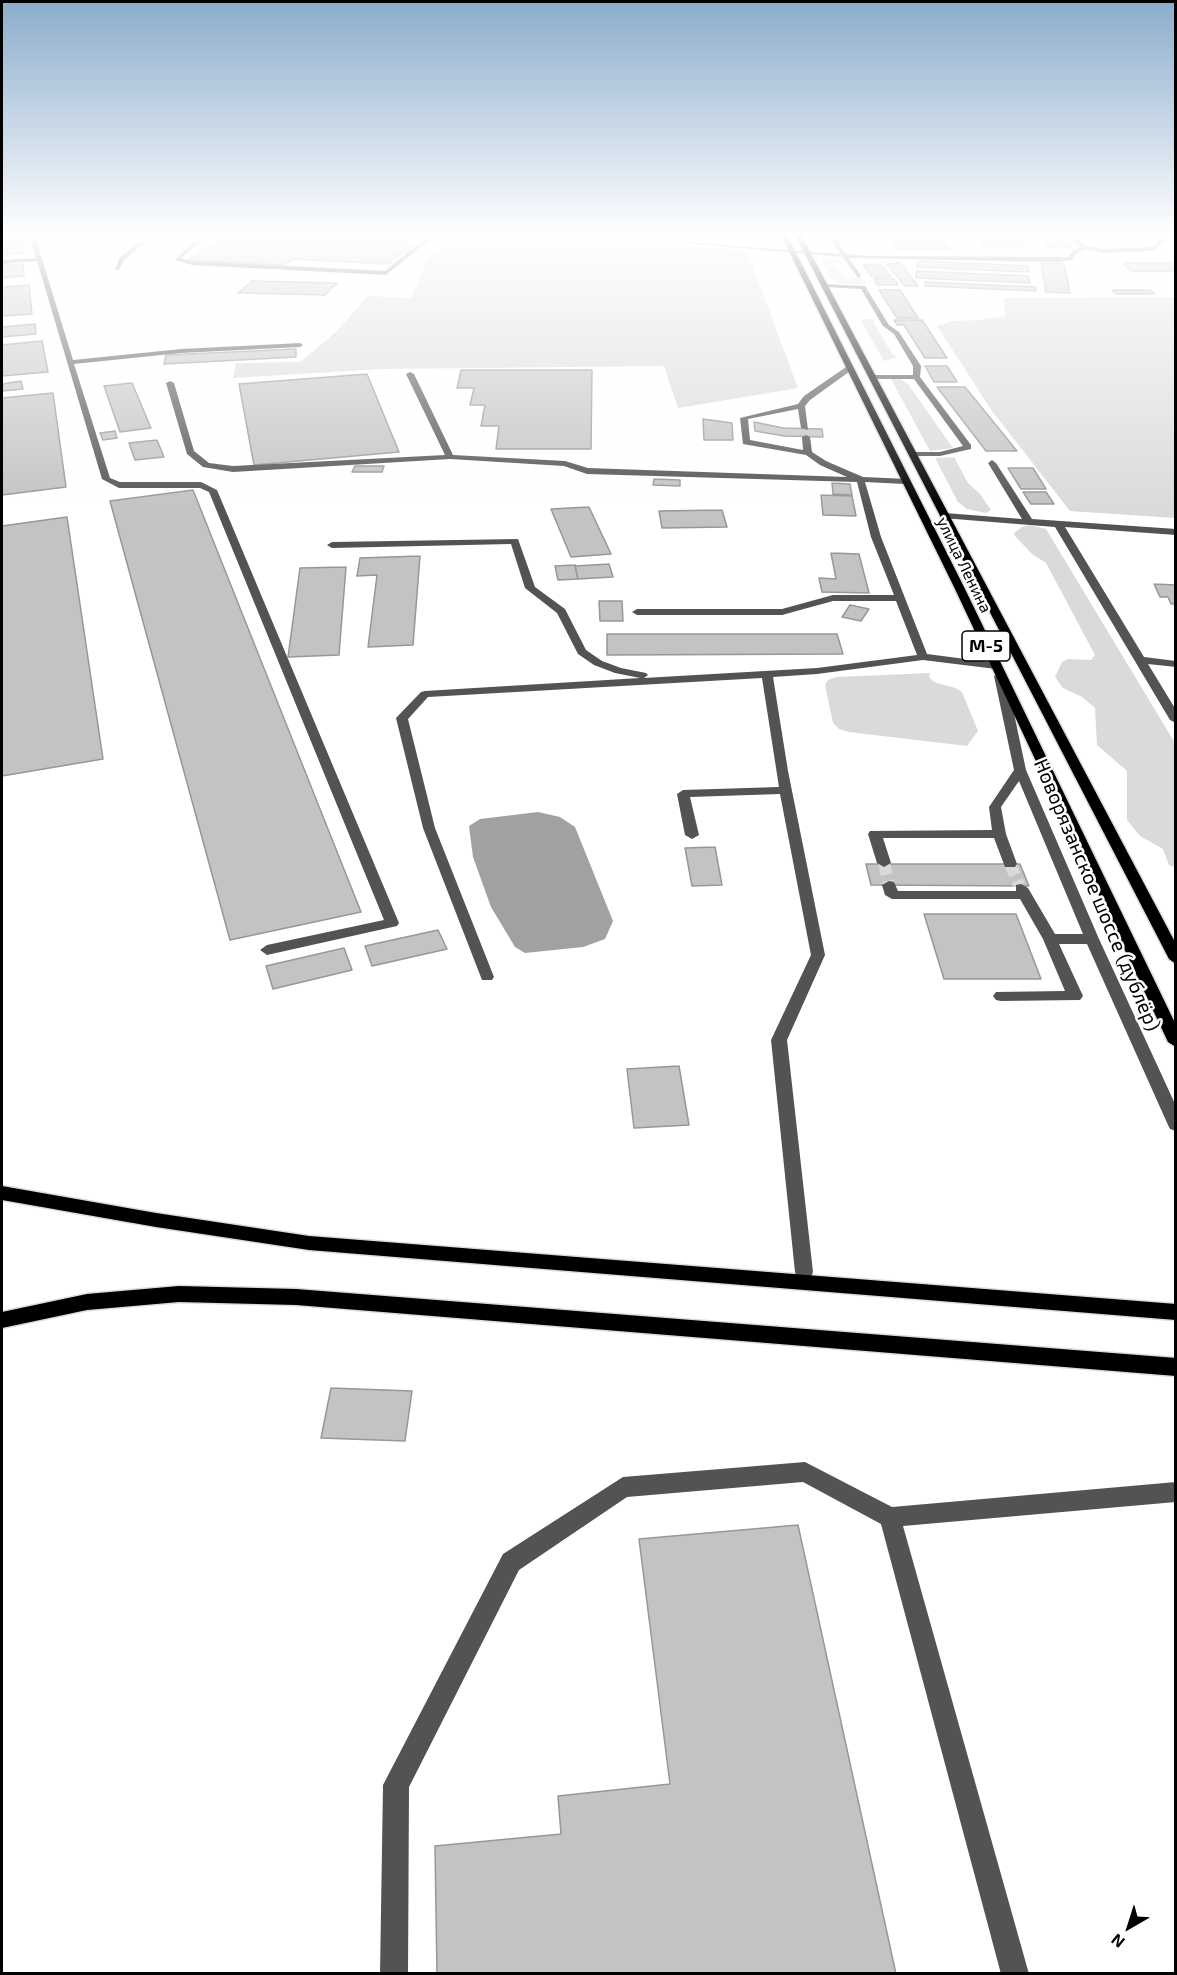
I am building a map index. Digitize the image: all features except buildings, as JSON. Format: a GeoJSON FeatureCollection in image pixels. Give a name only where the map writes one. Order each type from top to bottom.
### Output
{"type":"FeatureCollection","features":[{"type":"Feature","properties":{"kind":"main road","name":"улица Ленина"},"geometry":{"type":"LineString","coordinates":[[828,325],[998,671],[1176,1042]]}},
{"type":"Feature","properties":{"kind":"main road","name":"улица Ленина"},"geometry":{"type":"LineString","coordinates":[[846,325],[1176,959]]}},
{"type":"Feature","properties":{"kind":"main road"},"geometry":{"type":"LineString","coordinates":[[2,1193],[156,1220],[309,1243],[1176,1312]]}},
{"type":"Feature","properties":{"kind":"main road"},"geometry":{"type":"LineString","coordinates":[[2,1320],[87,1302],[179,1294],[296,1297],[1176,1367]]}},
{"type":"Feature","properties":{"kind":"street"},"geometry":{"type":"LineString","coordinates":[[59,325],[106,479],[119,485],[201,485],[213,490],[392,923],[267,950]]}},
{"type":"Feature","properties":{"kind":"street"},"geometry":{"type":"LineString","coordinates":[[886,325],[897,333],[917,366],[916,377],[968,447],[940,454],[914,454]]}},
{"type":"Feature","properties":{"kind":"street"},"geometry":{"type":"LineString","coordinates":[[71,366],[181,351],[300,345]]}},
{"type":"Feature","properties":{"kind":"street"},"geometry":{"type":"LineString","coordinates":[[849,369],[807,398],[801,406],[744,418],[746,442],[808,453],[823,463],[860,479]]}},
{"type":"Feature","properties":{"kind":"street"},"geometry":{"type":"LineString","coordinates":[[410,374],[450,457]]}},
{"type":"Feature","properties":{"kind":"street"},"geometry":{"type":"LineString","coordinates":[[873,377],[916,377]]}},
{"type":"Feature","properties":{"kind":"street"},"geometry":{"type":"LineString","coordinates":[[170,383],[190,452],[206,465],[233,469],[450,457],[565,464],[587,471],[905,481]]}},
{"type":"Feature","properties":{"kind":"street"},"geometry":{"type":"LineString","coordinates":[[801,406],[808,453]]}},
{"type":"Feature","properties":{"kind":"street"},"geometry":{"type":"LineString","coordinates":[[992,463],[1029,522]]}},
{"type":"Feature","properties":{"kind":"street"},"geometry":{"type":"LineString","coordinates":[[860,479],[876,537],[923,657]]}},
{"type":"Feature","properties":{"kind":"street"},"geometry":{"type":"LineString","coordinates":[[945,516],[1176,532]]}},
{"type":"Feature","properties":{"kind":"street"},"geometry":{"type":"LineString","coordinates":[[1058,524],[1176,720]]}},
{"type":"Feature","properties":{"kind":"street"},"geometry":{"type":"LineString","coordinates":[[332,545],[514,540],[530,588],[561,611],[582,652],[597,663],[619,671],[675,680]]}},
{"type":"Feature","properties":{"kind":"street"},"geometry":{"type":"LineString","coordinates":[[637,612],[782,612],[833,598],[900,598]]}},
{"type":"Feature","properties":{"kind":"street"},"geometry":{"type":"LineString","coordinates":[[487,977],[429,828],[402,718],[425,694],[817,671],[923,657],[998,671]]}},
{"type":"Feature","properties":{"kind":"street"},"geometry":{"type":"LineString","coordinates":[[1139,660],[1176,663]]}},
{"type":"Feature","properties":{"kind":"street","name":"Новорязанское шоссе (дублёр)"},"geometry":{"type":"LineString","coordinates":[[998,671],[1020,770],[1092,939],[1176,1125]]}},
{"type":"Feature","properties":{"kind":"street"},"geometry":{"type":"LineString","coordinates":[[767,674],[786,790],[818,955],[780,1040],[804,1272]]}},
{"type":"Feature","properties":{"kind":"street"},"geometry":{"type":"LineString","coordinates":[[1011,864],[999,834],[995,807],[1020,770]]}},
{"type":"Feature","properties":{"kind":"street"},"geometry":{"type":"LineString","coordinates":[[692,835],[683,794],[786,790]]}},
{"type":"Feature","properties":{"kind":"street"},"geometry":{"type":"LineString","coordinates":[[884,864],[875,834],[999,834]]}},
{"type":"Feature","properties":{"kind":"street"},"geometry":{"type":"LineString","coordinates":[[889,885],[892,895],[1022,890],[1050,939],[1075,996],[1001,996]]}},
{"type":"Feature","properties":{"kind":"street"},"geometry":{"type":"LineString","coordinates":[[1050,939],[1092,939]]}},
{"type":"Feature","properties":{"kind":"street"},"geometry":{"type":"LineString","coordinates":[[394,1974],[396,1785],[511,1562],[623,1487],[805,1472],[890,1517],[1176,1492]]}},
{"type":"Feature","properties":{"kind":"street"},"geometry":{"type":"LineString","coordinates":[[890,1517],[1015,1974]]}},
{"type":"Feature","properties":{"kind":"shaded area"},"geometry":{"type":"Polygon","coordinates":[[[342,325],[775,325],[798,388],[678,408],[664,366],[382,369],[233,378],[236,363],[300,362],[342,325]]]}},
{"type":"Feature","properties":{"kind":"shaded area"},"geometry":{"type":"Polygon","coordinates":[[[863,325],[875,325],[893,355],[898,357],[884,361],[863,325]]]}},
{"type":"Feature","properties":{"kind":"shaded area"},"geometry":{"type":"Polygon","coordinates":[[[1175,325],[1175,518],[1070,511],[992,411],[937,326],[1175,325]]]}},
{"type":"Feature","properties":{"kind":"shaded area"},"geometry":{"type":"Polygon","coordinates":[[[891,379],[900,379],[908,384],[953,448],[930,451],[891,379]]]}},
{"type":"Feature","properties":{"kind":"shaded area"},"geometry":{"type":"Polygon","coordinates":[[[954,457],[968,483],[980,494],[991,510],[986,513],[967,509],[958,502],[935,458],[954,457]]]}},
{"type":"Feature","properties":{"kind":"shaded area"},"geometry":{"type":"Polygon","coordinates":[[[1029,525],[1046,529],[1175,743],[1175,867],[1169,865],[1163,849],[1140,836],[1127,820],[1127,771],[1097,745],[1095,708],[1082,697],[1063,688],[1055,677],[1062,662],[1068,659],[1091,660],[1095,655],[1046,563],[1032,554],[1015,536],[1014,533],[1029,525]]]}},
{"type":"Feature","properties":{"kind":"shaded area"},"geometry":{"type":"Polygon","coordinates":[[[930,673],[929,677],[934,682],[962,692],[978,731],[967,746],[849,732],[839,729],[833,723],[825,685],[828,680],[836,677],[930,673]]]}},
{"type":"Feature","properties":{"kind":"shaded area"},"geometry":{"type":"Polygon","coordinates":[[[538,812],[560,817],[575,827],[613,921],[605,939],[583,947],[525,953],[515,947],[491,907],[473,857],[469,826],[480,819],[538,812]]]}},
{"type":"Feature","properties":{"kind":"tunnel"},"geometry":{"type":"LineString","coordinates":[[884,863],[889,885]]}},
{"type":"Feature","properties":{"kind":"tunnel"},"geometry":{"type":"LineString","coordinates":[[1010,864],[1019,885]]}}]}
